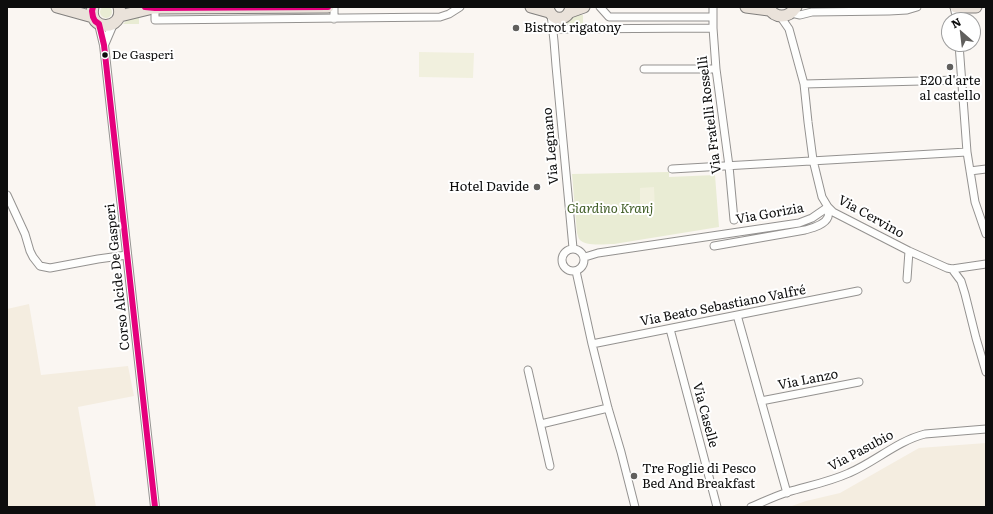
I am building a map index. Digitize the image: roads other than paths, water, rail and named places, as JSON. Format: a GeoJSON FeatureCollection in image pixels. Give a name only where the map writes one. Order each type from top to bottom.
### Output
{"type":"FeatureCollection","features":[{"type":"Feature","properties":{"kind":"main road"},"geometry":{"type":"LineString","coordinates":[[57,7],[95,16],[105,26],[117,16],[150,7],[328,7]]}},
{"type":"Feature","properties":{"kind":"main road"},"geometry":{"type":"LineString","coordinates":[[531,7],[559,12],[584,7]]}},
{"type":"Feature","properties":{"kind":"main road"},"geometry":{"type":"LineString","coordinates":[[746,7],[768,8],[773,13],[792,11]]}},
{"type":"Feature","properties":{"kind":"main road"},"geometry":{"type":"LineString","coordinates":[[955,7],[976,7]]}},
{"type":"Feature","properties":{"kind":"street"},"geometry":{"type":"LineString","coordinates":[[150,7],[155,20],[440,17],[449,14],[460,7]]}},
{"type":"Feature","properties":{"kind":"street"},"geometry":{"type":"LineString","coordinates":[[277,7],[277,19]]}},
{"type":"Feature","properties":{"kind":"street"},"geometry":{"type":"LineString","coordinates":[[334,7],[334,19]]}},
{"type":"Feature","properties":{"kind":"street"},"geometry":{"type":"LineString","coordinates":[[600,7],[609,17],[714,17]]}},
{"type":"Feature","properties":{"kind":"street","name":"Via Fratelli Rosselli"},"geometry":{"type":"LineString","coordinates":[[713,7],[716,69],[729,166],[734,220]]}},
{"type":"Feature","properties":{"kind":"street"},"geometry":{"type":"LineString","coordinates":[[792,11],[800,15],[812,12],[871,9],[907,10],[917,7]]}},
{"type":"Feature","properties":{"kind":"street","name":"Via Cervino"},"geometry":{"type":"LineString","coordinates":[[792,11],[789,29],[804,84],[813,160],[822,197],[828,207],[833,212],[909,251],[947,268],[952,269],[986,264]]}},
{"type":"Feature","properties":{"kind":"street","name":"Via Legnano"},"geometry":{"type":"LineString","coordinates":[[554,41],[558,29],[559,12]]}},
{"type":"Feature","properties":{"kind":"street","name":"Via Legnano"},"geometry":{"type":"LineString","coordinates":[[559,12],[554,41],[573,248]]}},
{"type":"Feature","properties":{"kind":"street","name":"Corso Alcide De Gasperi"},"geometry":{"type":"LineString","coordinates":[[95,16],[104,45],[155,507]]}},
{"type":"Feature","properties":{"kind":"street","name":"Corso Alcide De Gasperi"},"geometry":{"type":"LineString","coordinates":[[104,45],[117,16]]}},
{"type":"Feature","properties":{"kind":"street"},"geometry":{"type":"LineString","coordinates":[[558,29],[713,28]]}},
{"type":"Feature","properties":{"kind":"street"},"geometry":{"type":"LineString","coordinates":[[959,52],[966,152],[975,202],[986,234]]}},
{"type":"Feature","properties":{"kind":"street"},"geometry":{"type":"LineString","coordinates":[[644,69],[716,69]]}},
{"type":"Feature","properties":{"kind":"street"},"geometry":{"type":"LineString","coordinates":[[804,84],[961,80]]}},
{"type":"Feature","properties":{"kind":"street"},"geometry":{"type":"LineString","coordinates":[[672,169],[966,152]]}},
{"type":"Feature","properties":{"kind":"street"},"geometry":{"type":"LineString","coordinates":[[970,171],[986,169]]}},
{"type":"Feature","properties":{"kind":"street"},"geometry":{"type":"LineString","coordinates":[[7,195],[25,234],[30,251],[40,266],[50,268],[127,255]]}},
{"type":"Feature","properties":{"kind":"street","name":"Via Gorizia"},"geometry":{"type":"LineString","coordinates":[[584,258],[598,253],[799,223],[812,218],[828,207],[828,219],[816,227],[714,246]]}},
{"type":"Feature","properties":{"kind":"street"},"geometry":{"type":"LineString","coordinates":[[573,248],[580,251],[584,258],[583,266],[572,272],[564,267],[562,262],[564,253],[573,248]]}},
{"type":"Feature","properties":{"kind":"street"},"geometry":{"type":"LineString","coordinates":[[907,279],[909,251]]}},
{"type":"Feature","properties":{"kind":"street"},"geometry":{"type":"LineString","coordinates":[[952,269],[960,281],[965,294],[986,372]]}},
{"type":"Feature","properties":{"kind":"street"},"geometry":{"type":"LineString","coordinates":[[576,271],[592,344],[635,507]]}},
{"type":"Feature","properties":{"kind":"street","name":"Via Beato Sebastiano Valfré"},"geometry":{"type":"LineString","coordinates":[[592,344],[858,291]]}},
{"type":"Feature","properties":{"kind":"street"},"geometry":{"type":"LineString","coordinates":[[737,315],[786,493]]}},
{"type":"Feature","properties":{"kind":"street","name":"Via Caselle"},"geometry":{"type":"LineString","coordinates":[[670,329],[717,507]]}},
{"type":"Feature","properties":{"kind":"street"},"geometry":{"type":"LineString","coordinates":[[528,370],[550,466]]}},
{"type":"Feature","properties":{"kind":"street","name":"Via Lanzo"},"geometry":{"type":"LineString","coordinates":[[761,401],[859,382]]}},
{"type":"Feature","properties":{"kind":"street"},"geometry":{"type":"LineString","coordinates":[[540,424],[608,408]]}},
{"type":"Feature","properties":{"kind":"street","name":"Via Pasubio"},"geometry":{"type":"LineString","coordinates":[[751,507],[786,493],[833,480],[845,475],[917,436],[924,434],[986,429]]}},
{"type":"Feature","properties":{"kind":"place","name":"Bistrot rigatony"},"geometry":{"type":"Point","coordinates":[516,28]}},
{"type":"Feature","properties":{"kind":"place","name":"De Gasperi"},"geometry":{"type":"Point","coordinates":[105,55]}},
{"type":"Feature","properties":{"kind":"place","name":"E20 d'arte al castello"},"geometry":{"type":"Point","coordinates":[950,67]}},
{"type":"Feature","properties":{"kind":"place","name":"Hotel Davide"},"geometry":{"type":"Point","coordinates":[537,187]}},
{"type":"Feature","properties":{"kind":"place","name":"Tre Foglie di Pesco Bed And Breakfast"},"geometry":{"type":"Point","coordinates":[634,476]}},
{"type":"Feature","properties":{"kind":"park label","name":"Giardino Kranj"},"geometry":{"type":"Point","coordinates":[610,209]}}]}
